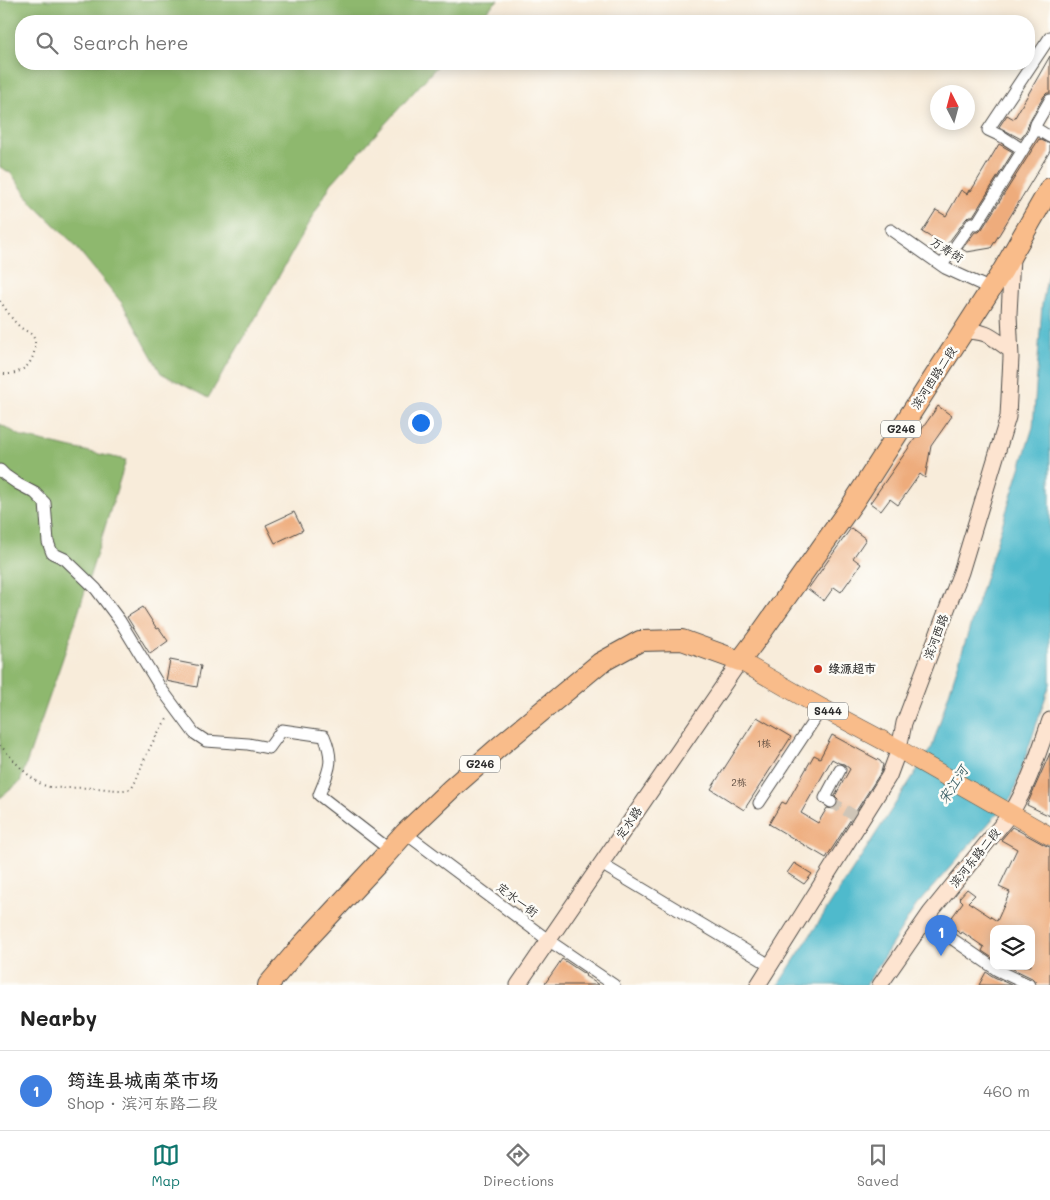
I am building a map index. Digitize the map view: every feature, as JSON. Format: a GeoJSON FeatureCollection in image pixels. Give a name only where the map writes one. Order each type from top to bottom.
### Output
{"type":"FeatureCollection","features":[{"type":"Feature","properties":{"kind":"highway","name":"滨河西路二段"},"geometry":{"type":"LineString","coordinates":[[740,661],[853,503],[991,289],[1050,188]]}},
{"type":"Feature","properties":{"kind":"highway","name":"G246"},"geometry":{"type":"LineString","coordinates":[[268,985],[301,946],[405,833],[500,746],[600,663],[640,641],[682,640],[740,661]]}},
{"type":"Feature","properties":{"kind":"main road","name":"S444"},"geometry":{"type":"LineString","coordinates":[[740,661],[822,708],[899,748],[1050,836]]}},
{"type":"Feature","properties":{"kind":"street"},"geometry":{"type":"LineString","coordinates":[[1035,60],[1050,37]]}},
{"type":"Feature","properties":{"kind":"street"},"geometry":{"type":"LineString","coordinates":[[1023,150],[988,130],[1028,70]]}},
{"type":"Feature","properties":{"kind":"street"},"geometry":{"type":"LineString","coordinates":[[942,265],[972,223],[976,226],[1023,150],[1050,100]]}},
{"type":"Feature","properties":{"kind":"street"},"geometry":{"type":"LineString","coordinates":[[1035,128],[1050,137]]}},
{"type":"Feature","properties":{"kind":"street","name":"万寿街"},"geometry":{"type":"LineString","coordinates":[[892,230],[942,265],[991,289]]}},
{"type":"Feature","properties":{"kind":"street","name":"滨河西路"},"geometry":{"type":"LineString","coordinates":[[758,985],[858,818],[889,776],[899,748],[904,722],[962,572],[1008,417],[1011,357],[1009,314],[1012,255]]}},
{"type":"Feature","properties":{"kind":"street"},"geometry":{"type":"LineString","coordinates":[[964,331],[979,331],[989,335],[1010,350]]}},
{"type":"Feature","properties":{"kind":"street"},"geometry":{"type":"LineString","coordinates":[[0,470],[18,484],[35,493],[44,503],[48,542],[52,553],[65,559],[96,589],[120,621],[160,687],[194,733],[206,741],[248,744],[269,748],[282,730],[324,736],[331,758],[329,771],[319,795],[390,850]]}},
{"type":"Feature","properties":{"kind":"street","name":"定水路"},"geometry":{"type":"LineString","coordinates":[[518,985],[740,661]]}},
{"type":"Feature","properties":{"kind":"street"},"geometry":{"type":"LineString","coordinates":[[759,803],[822,708]]}},
{"type":"Feature","properties":{"kind":"street","name":"滨河东路二段"},"geometry":{"type":"LineString","coordinates":[[880,985],[925,920],[1018,803],[1050,720]]}},
{"type":"Feature","properties":{"kind":"street"},"geometry":{"type":"LineString","coordinates":[[831,802],[824,798],[840,770]]}},
{"type":"Feature","properties":{"kind":"street","name":"定水一街"},"geometry":{"type":"LineString","coordinates":[[405,833],[548,940],[614,985]]}},
{"type":"Feature","properties":{"kind":"street"},"geometry":{"type":"LineString","coordinates":[[601,864],[770,965]]}},
{"type":"Feature","properties":{"kind":"street"},"geometry":{"type":"LineString","coordinates":[[925,920],[997,970],[1028,985]]}},
{"type":"Feature","properties":{"kind":"path"},"geometry":{"type":"LineString","coordinates":[[0,301],[18,326],[33,336],[35,340],[34,356],[30,363],[13,374],[0,373]]}},
{"type":"Feature","properties":{"kind":"path"},"geometry":{"type":"LineString","coordinates":[[0,745],[36,781],[48,787],[100,788],[124,791],[131,789],[136,782],[142,765],[164,724],[177,709]]}},
{"type":"Feature","properties":{"kind":"green space"},"geometry":{"type":"Polygon","coordinates":[[[0,0],[498,0],[482,15],[15,15],[15,70],[434,70],[331,184],[208,398],[161,373],[122,303],[72,242],[32,203],[11,173],[0,167],[0,0]]]}},
{"type":"Feature","properties":{"kind":"green space"},"geometry":{"type":"Polygon","coordinates":[[[0,424],[23,437],[126,460],[74,626],[20,782],[0,798],[0,424]]]}},
{"type":"Feature","properties":{"kind":"water","name":"宋江河"},"geometry":{"type":"Polygon","coordinates":[[[1050,262],[1050,684],[1012,797],[916,906],[866,985],[778,985],[932,747],[1033,427],[1042,305],[1050,262]]]}},
{"type":"Feature","properties":{"kind":"building"},"geometry":{"type":"Polygon","coordinates":[[[1050,56],[1050,93],[1044,96],[1021,139],[999,127],[1007,115],[1014,119],[1050,56]]]}},
{"type":"Feature","properties":{"kind":"building"},"geometry":{"type":"Polygon","coordinates":[[[1039,139],[1050,144],[1050,151],[991,248],[967,252],[962,249],[975,232],[979,232],[982,229],[1039,139]]]}},
{"type":"Feature","properties":{"kind":"building"},"geometry":{"type":"Polygon","coordinates":[[[999,144],[1013,152],[973,216],[969,216],[966,219],[946,246],[922,232],[936,210],[946,216],[961,190],[967,194],[969,190],[971,191],[999,144]]]}},
{"type":"Feature","properties":{"kind":"building"},"geometry":{"type":"Polygon","coordinates":[[[938,406],[952,416],[931,446],[925,478],[920,474],[898,505],[890,499],[881,511],[870,503],[938,406]]]}},
{"type":"Feature","properties":{"kind":"building"},"geometry":{"type":"Polygon","coordinates":[[[294,512],[303,530],[275,543],[266,525],[294,512]]]}},
{"type":"Feature","properties":{"kind":"building"},"geometry":{"type":"Polygon","coordinates":[[[851,528],[866,539],[853,558],[861,564],[841,592],[834,587],[824,601],[808,589],[851,528]]]}},
{"type":"Feature","properties":{"kind":"building"},"geometry":{"type":"Polygon","coordinates":[[[143,607],[157,629],[159,628],[168,641],[150,654],[127,617],[143,607]]]}},
{"type":"Feature","properties":{"kind":"building"},"geometry":{"type":"Polygon","coordinates":[[[170,660],[201,666],[197,687],[166,681],[170,660]]]}},
{"type":"Feature","properties":{"kind":"building"},"geometry":{"type":"Polygon","coordinates":[[[757,717],[791,737],[744,810],[711,789],[757,717]]]}},
{"type":"Feature","properties":{"kind":"building"},"geometry":{"type":"Polygon","coordinates":[[[832,735],[880,761],[883,765],[881,772],[826,858],[769,824],[782,802],[786,804],[814,755],[820,758],[832,735]],[[832,759],[801,813],[818,823],[827,808],[834,809],[837,806],[838,799],[835,796],[850,769],[844,764],[832,759]]]}},
{"type":"Feature","properties":{"kind":"building"},"geometry":{"type":"Polygon","coordinates":[[[1050,753],[1050,816],[1027,805],[1050,753]]]}},
{"type":"Feature","properties":{"kind":"building"},"geometry":{"type":"Polygon","coordinates":[[[1012,827],[1050,847],[1050,985],[1036,985],[1032,978],[1015,970],[1035,970],[1035,925],[990,925],[990,956],[982,951],[984,947],[947,924],[963,902],[959,898],[967,889],[975,895],[968,902],[997,921],[1010,892],[999,887],[1017,849],[1001,840],[1012,827]]]}},
{"type":"Feature","properties":{"kind":"building"},"geometry":{"type":"Polygon","coordinates":[[[794,863],[812,874],[804,884],[787,873],[794,863]]]}},
{"type":"Feature","properties":{"kind":"building"},"geometry":{"type":"Polygon","coordinates":[[[562,959],[586,975],[599,985],[544,985],[562,959]]]}},
{"type":"Feature","properties":{"kind":"building"},"geometry":{"type":"Polygon","coordinates":[[[986,972],[994,977],[1011,985],[979,985],[986,972]]]}},
{"type":"Feature","properties":{"kind":"tunnel"},"geometry":{"type":"LineString","coordinates":[[831,802],[855,816]]}},
{"type":"Feature","properties":{"kind":"place","name":"绿源超市"},"geometry":{"type":"Point","coordinates":[818,669]}},
{"type":"Feature","properties":{"kind":"place","name":"筠连县城南菜市场"},"geometry":{"type":"Point","coordinates":[941,956]}}]}
